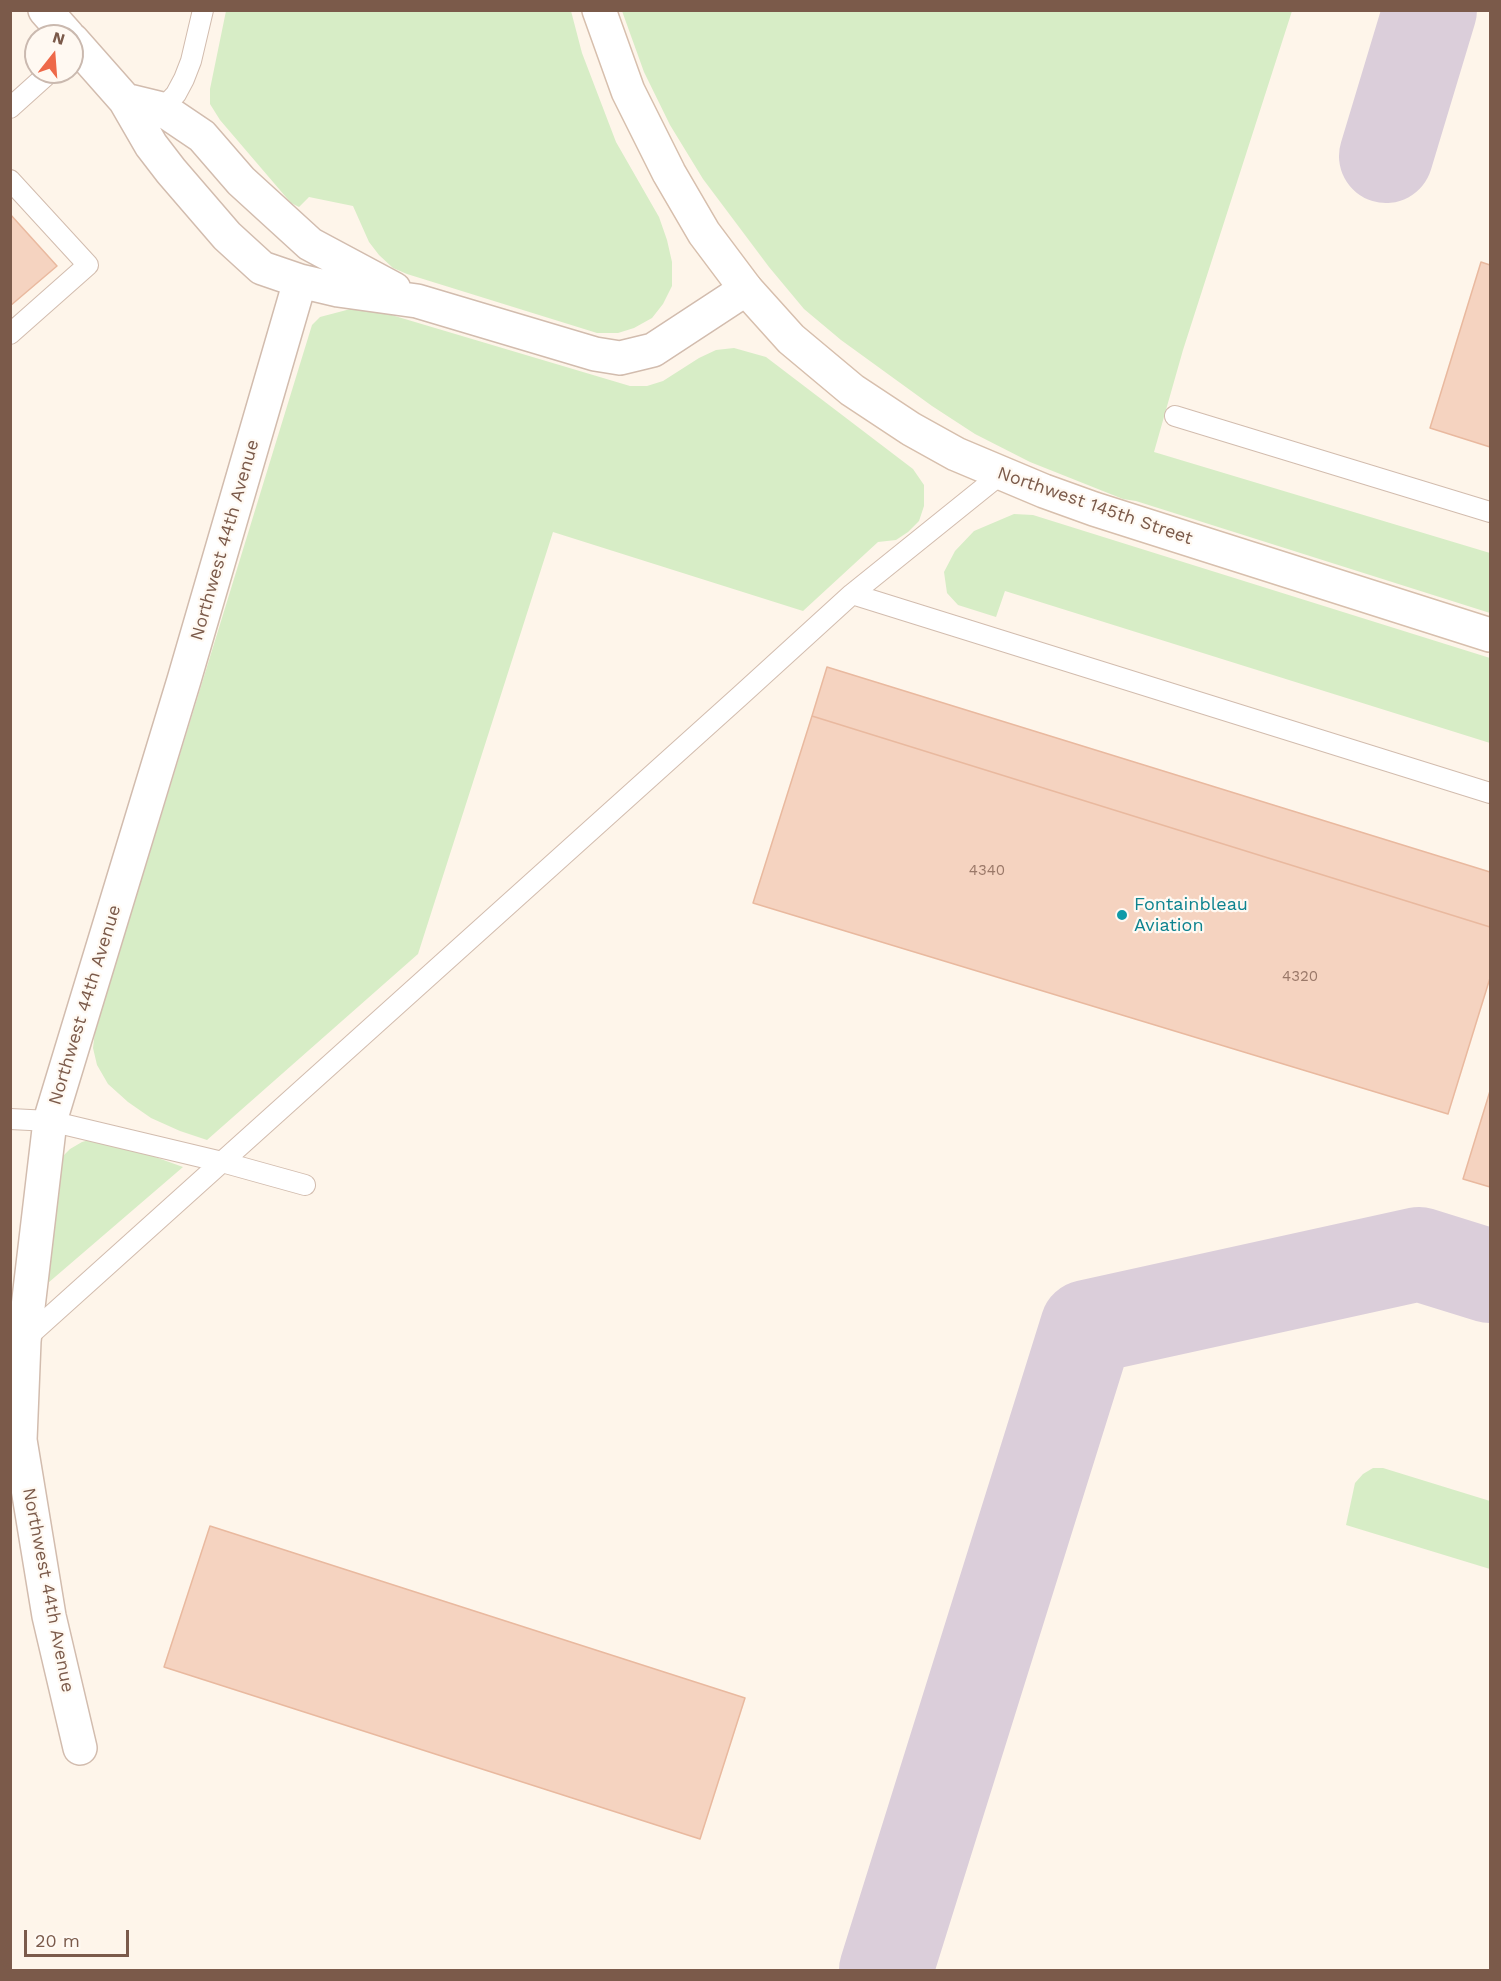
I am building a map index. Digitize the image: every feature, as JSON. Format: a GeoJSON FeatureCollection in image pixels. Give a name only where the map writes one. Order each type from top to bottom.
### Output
{"type":"FeatureCollection","features":[{"type":"Feature","properties":{"kind":"street"},"geometry":{"type":"LineString","coordinates":[[45,10],[56,24]]}},
{"type":"Feature","properties":{"kind":"street"},"geometry":{"type":"LineString","coordinates":[[84,57],[125,100],[151,145],[227,236],[261,268],[338,290],[417,301],[595,354],[620,358],[653,350],[746,290],[704,233],[669,173],[627,91],[599,10]]}},
{"type":"Feature","properties":{"kind":"street"},"geometry":{"type":"LineString","coordinates":[[125,100],[162,109],[202,136],[241,181],[310,244],[417,301]]}},
{"type":"Feature","properties":{"kind":"street","name":"Northwest 44th Avenue"},"geometry":{"type":"LineString","coordinates":[[80,1748],[49,1616],[20,1440],[17,1346],[50,1121],[184,680],[300,281]]}},
{"type":"Feature","properties":{"kind":"street","name":"Northwest 145th Street"},"geometry":{"type":"LineString","coordinates":[[746,290],[791,339],[852,390],[911,429],[956,454],[1001,474],[1094,509],[1491,635]]}},
{"type":"Feature","properties":{"kind":"lane"},"geometry":{"type":"LineString","coordinates":[[162,109],[176,94],[184,79],[191,61],[202,10]]}},
{"type":"Feature","properties":{"kind":"lane"},"geometry":{"type":"LineString","coordinates":[[10,108],[37,84]]}},
{"type":"Feature","properties":{"kind":"lane"},"geometry":{"type":"LineString","coordinates":[[10,180],[88,265],[10,334]]}},
{"type":"Feature","properties":{"kind":"lane"},"geometry":{"type":"LineString","coordinates":[[1175,416],[1491,512]]}},
{"type":"Feature","properties":{"kind":"lane"},"geometry":{"type":"LineString","coordinates":[[17,1346],[852,594],[1001,474]]}},
{"type":"Feature","properties":{"kind":"lane"},"geometry":{"type":"LineString","coordinates":[[852,594],[1491,793]]}},
{"type":"Feature","properties":{"kind":"lane"},"geometry":{"type":"LineString","coordinates":[[10,1119],[50,1121],[222,1162],[305,1185]]}},
{"type":"Feature","properties":{"kind":"green space"},"geometry":{"type":"Polygon","coordinates":[[[226,11],[571,11],[582,53],[616,142],[659,217],[667,240],[672,262],[672,286],[663,304],[652,318],[634,328],[618,333],[597,333],[393,268],[369,242],[353,206],[309,197],[299,207],[291,203],[220,120],[210,104],[210,89],[226,11]]]}},
{"type":"Feature","properties":{"kind":"green space"},"geometry":{"type":"Polygon","coordinates":[[[622,11],[1292,11],[1183,350],[1154,452],[1490,553],[1490,613],[1136,501],[1123,499],[1030,462],[975,434],[932,406],[841,340],[804,309],[769,267],[703,179],[670,125],[644,72],[622,11]]]}},
{"type":"Feature","properties":{"kind":"green space"},"geometry":{"type":"Polygon","coordinates":[[[358,307],[630,386],[647,386],[663,381],[716,350],[734,348],[766,357],[913,469],[924,485],[924,506],[919,521],[908,532],[896,540],[878,542],[803,611],[553,532],[418,954],[207,1140],[151,1118],[108,1084],[97,1065],[93,1048],[95,1031],[312,325],[320,317],[358,307]]]}},
{"type":"Feature","properties":{"kind":"green space"},"geometry":{"type":"Polygon","coordinates":[[[1014,514],[1033,515],[1490,658],[1490,743],[1005,591],[996,617],[958,605],[947,593],[944,572],[955,551],[974,531],[1014,514]]]}},
{"type":"Feature","properties":{"kind":"green space"},"geometry":{"type":"Polygon","coordinates":[[[96,1138],[108,1140],[183,1167],[48,1283],[62,1160],[70,1149],[96,1138]]]}},
{"type":"Feature","properties":{"kind":"green space"},"geometry":{"type":"Polygon","coordinates":[[[1373,1468],[1383,1468],[1490,1501],[1490,1569],[1346,1525],[1355,1483],[1373,1468]]]}},
{"type":"Feature","properties":{"kind":"building"},"geometry":{"type":"Polygon","coordinates":[[[10,214],[57,266],[10,306],[10,214]]]}},
{"type":"Feature","properties":{"kind":"building"},"geometry":{"type":"Polygon","coordinates":[[[1481,262],[1490,265],[1490,447],[1430,428],[1481,262]]]}},
{"type":"Feature","properties":{"kind":"building"},"geometry":{"type":"Polygon","coordinates":[[[827,667],[1490,872],[1490,927],[812,716],[827,667]]]}},
{"type":"Feature","properties":{"kind":"building","name":"Fontainbleau Aviation"},"geometry":{"type":"Polygon","coordinates":[[[812,716],[1490,927],[1490,978],[1448,1114],[753,903],[812,716]]]}},
{"type":"Feature","properties":{"kind":"building"},"geometry":{"type":"Polygon","coordinates":[[[1490,1091],[1490,1187],[1463,1179],[1490,1091]]]}},
{"type":"Feature","properties":{"kind":"building"},"geometry":{"type":"Polygon","coordinates":[[[210,1526],[745,1698],[700,1839],[164,1667],[210,1526]]]}},
{"type":"Feature","properties":{"kind":"taxiway"},"geometry":{"type":"LineString","coordinates":[[1386,156],[1430,10]]}},
{"type":"Feature","properties":{"kind":"taxiway"},"geometry":{"type":"LineString","coordinates":[[886,1970],[1087,1327],[1419,1254],[1490,1276]]}},
{"type":"Feature","properties":{"kind":"place","name":"Fontainbleau Aviation"},"geometry":{"type":"Point","coordinates":[1122,915]}}]}
